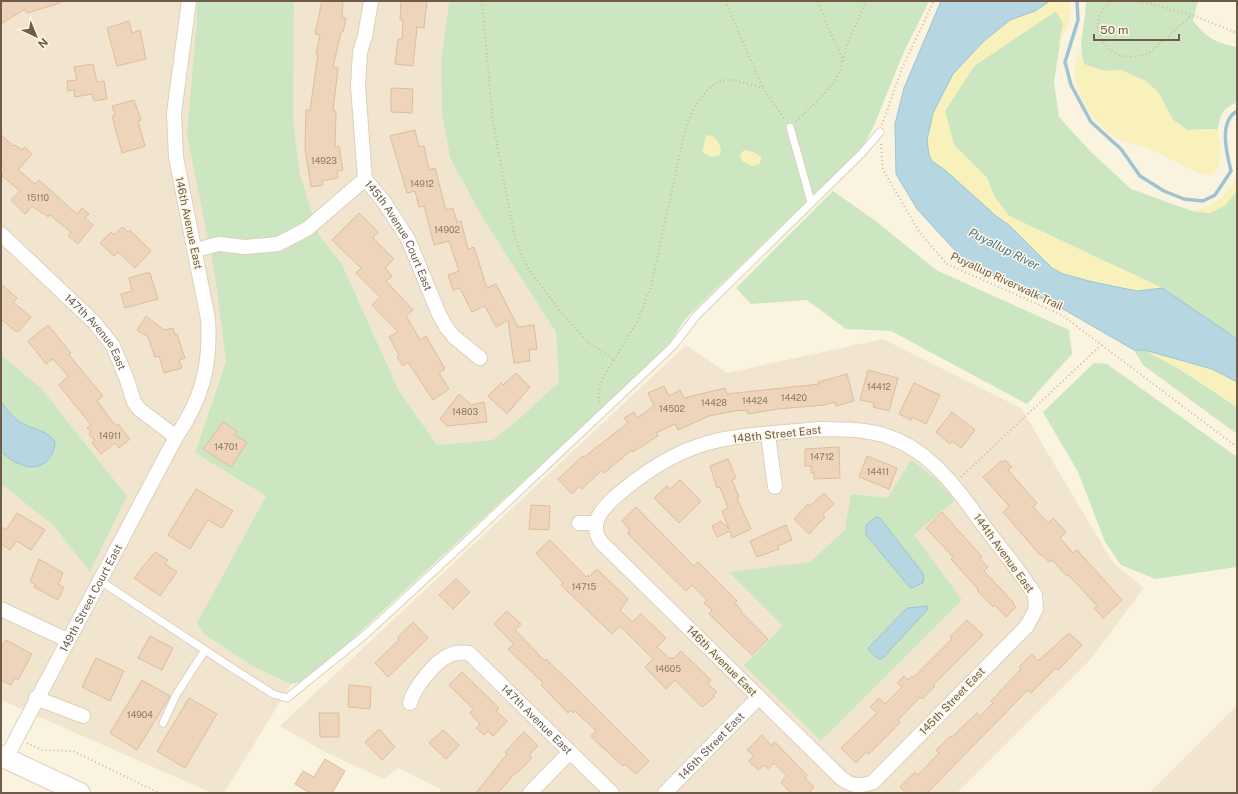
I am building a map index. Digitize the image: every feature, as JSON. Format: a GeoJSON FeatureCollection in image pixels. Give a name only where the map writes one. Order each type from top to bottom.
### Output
{"type":"FeatureCollection","features":[{"type":"Feature","properties":{"kind":"main road"},"geometry":{"type":"LineString","coordinates":[[3,757],[80,793]]}},
{"type":"Feature","properties":{"kind":"street","name":"146th Avenue East"},"geometry":{"type":"LineString","coordinates":[[176,438],[187,421],[203,384],[210,342],[208,319],[196,250],[176,158],[174,113],[188,1]]}},
{"type":"Feature","properties":{"kind":"street","name":"145th Avenue Court East"},"geometry":{"type":"LineString","coordinates":[[371,1],[365,36],[360,52],[358,86],[365,179],[384,202],[408,239],[438,314],[446,327],[454,337],[480,358]]}},
{"type":"Feature","properties":{"kind":"street"},"geometry":{"type":"LineString","coordinates":[[196,250],[219,244],[245,247],[278,244],[307,229],[365,179]]}},
{"type":"Feature","properties":{"kind":"street","name":"147th Avenue East"},"geometry":{"type":"LineString","coordinates":[[1,234],[94,322],[113,346],[126,377],[134,402],[139,409],[176,438]]}},
{"type":"Feature","properties":{"kind":"street","name":"148th Street East"},"geometry":{"type":"LineString","coordinates":[[595,523],[600,512],[629,485],[654,467],[677,455],[699,446],[723,440],[818,429],[864,431],[880,434],[908,446],[930,460],[954,484],[964,499]]}},
{"type":"Feature","properties":{"kind":"street"},"geometry":{"type":"LineString","coordinates":[[768,435],[774,487]]}},
{"type":"Feature","properties":{"kind":"street","name":"149th Street Court East"},"geometry":{"type":"LineString","coordinates":[[3,757],[16,738],[176,438]]}},
{"type":"Feature","properties":{"kind":"street","name":"144th Avenue East"},"geometry":{"type":"LineString","coordinates":[[964,499],[1030,588],[1042,608]]}},
{"type":"Feature","properties":{"kind":"street"},"geometry":{"type":"LineString","coordinates":[[579,523],[595,523]]}},
{"type":"Feature","properties":{"kind":"street","name":"146th Avenue East"},"geometry":{"type":"LineString","coordinates":[[595,523],[597,537],[600,542],[841,778],[862,790]]}},
{"type":"Feature","properties":{"kind":"street","name":"145th Street East"},"geometry":{"type":"LineString","coordinates":[[862,790],[873,782],[1027,626],[1042,608]]}},
{"type":"Feature","properties":{"kind":"street"},"geometry":{"type":"LineString","coordinates":[[1,609],[67,640]]}},
{"type":"Feature","properties":{"kind":"street","name":"147th Avenue East"},"geometry":{"type":"LineString","coordinates":[[410,703],[417,687],[442,660],[449,655],[469,653],[612,793]]}},
{"type":"Feature","properties":{"kind":"street"},"geometry":{"type":"LineString","coordinates":[[36,698],[83,716]]}},
{"type":"Feature","properties":{"kind":"street","name":"146th Street East"},"geometry":{"type":"LineString","coordinates":[[664,793],[758,698]]}},
{"type":"Feature","properties":{"kind":"street"},"geometry":{"type":"LineString","coordinates":[[530,793],[570,752]]}},
{"type":"Feature","properties":{"kind":"lane"},"geometry":{"type":"LineString","coordinates":[[790,127],[811,202]]}},
{"type":"Feature","properties":{"kind":"lane"},"geometry":{"type":"LineString","coordinates":[[99,580],[273,694],[287,698],[366,634],[604,412],[673,346],[696,316],[862,153],[880,132]]}},
{"type":"Feature","properties":{"kind":"lane"},"geometry":{"type":"LineString","coordinates":[[163,723],[176,695],[205,650]]}},
{"type":"Feature","properties":{"kind":"path"},"geometry":{"type":"LineString","coordinates":[[482,1],[493,122],[514,234],[522,257],[530,271],[560,311],[587,341],[614,360]]}},
{"type":"Feature","properties":{"kind":"path"},"geometry":{"type":"LineString","coordinates":[[724,1],[763,88],[790,127],[829,89],[835,80],[866,1]]}},
{"type":"Feature","properties":{"kind":"path"},"geometry":{"type":"LineString","coordinates":[[817,1],[823,11],[829,31],[841,54],[842,62]]}},
{"type":"Feature","properties":{"kind":"path","name":"Puyallup Riverwalk Trail"},"geometry":{"type":"LineString","coordinates":[[934,1],[902,68],[880,132],[883,170],[920,233],[947,264],[1062,315],[1237,447]]}},
{"type":"Feature","properties":{"kind":"path"},"geometry":{"type":"LineString","coordinates":[[1112,1],[1107,4],[1100,15],[1098,26],[1100,38],[1106,48],[1114,53],[1130,57],[1148,53],[1192,15]]}},
{"type":"Feature","properties":{"kind":"path"},"geometry":{"type":"LineString","coordinates":[[1139,1],[1192,15],[1237,33]]}},
{"type":"Feature","properties":{"kind":"path"},"geometry":{"type":"LineString","coordinates":[[604,412],[599,402],[599,390],[614,360],[638,320],[651,287],[686,126],[692,111],[703,95],[724,81],[732,80],[763,88]]}},
{"type":"Feature","properties":{"kind":"path"},"geometry":{"type":"LineString","coordinates":[[954,484],[1101,345]]}},
{"type":"Feature","properties":{"kind":"path"},"geometry":{"type":"LineString","coordinates":[[1,731],[42,750],[73,751],[159,793]]}},
{"type":"Feature","properties":{"kind":"shaded area"},"geometry":{"type":"Polygon","coordinates":[[[1,1],[197,1],[196,32],[214,270],[226,361],[195,453],[266,496],[197,623],[204,634],[254,667],[291,684],[224,793],[212,793],[1,700],[1,486],[5,486],[53,525],[90,571],[127,496],[41,388],[1,355],[1,1]]]}},
{"type":"Feature","properties":{"kind":"shaded area"},"geometry":{"type":"Polygon","coordinates":[[[294,1],[449,1],[441,62],[442,112],[450,158],[485,222],[556,332],[559,382],[521,417],[493,440],[437,445],[399,391],[342,264],[319,235],[300,174],[293,121],[294,1]]]}},
{"type":"Feature","properties":{"kind":"shaded area"},"geometry":{"type":"Polygon","coordinates":[[[883,339],[1021,408],[1113,563],[1144,588],[1089,661],[957,793],[440,793],[441,789],[398,768],[384,779],[327,753],[280,726],[686,345],[727,373],[883,339]]]}},
{"type":"Feature","properties":{"kind":"shaded area"},"geometry":{"type":"Polygon","coordinates":[[[1237,705],[1237,793],[1149,793],[1237,705]]]}},
{"type":"Feature","properties":{"kind":"green space"},"geometry":{"type":"Polygon","coordinates":[[[197,1],[294,1],[293,121],[300,174],[319,235],[342,264],[399,391],[437,445],[493,440],[521,417],[559,382],[556,332],[485,222],[450,158],[442,112],[441,62],[449,1],[929,1],[903,54],[873,128],[862,148],[685,319],[670,343],[584,425],[307,681],[291,684],[254,667],[204,634],[197,623],[266,496],[195,453],[226,361],[214,270],[187,134],[196,32],[197,1]]]}},
{"type":"Feature","properties":{"kind":"green space"},"geometry":{"type":"Polygon","coordinates":[[[1086,1],[1198,1],[1193,21],[1212,39],[1237,47],[1237,102],[1223,112],[1218,129],[1188,130],[1173,120],[1158,92],[1121,70],[1104,71],[1084,64],[1081,48],[1086,1]]]}},
{"type":"Feature","properties":{"kind":"green space"},"geometry":{"type":"Polygon","coordinates":[[[1056,11],[1063,23],[1054,82],[1059,117],[1090,151],[1131,189],[1192,211],[1210,213],[1224,206],[1237,191],[1237,340],[1162,288],[1009,216],[994,197],[987,178],[954,145],[945,111],[974,66],[1056,11]]]}},
{"type":"Feature","properties":{"kind":"green space"},"geometry":{"type":"Polygon","coordinates":[[[833,191],[877,222],[936,270],[1069,330],[1072,354],[1027,404],[891,331],[846,329],[807,300],[751,304],[736,288],[833,191]]]}},
{"type":"Feature","properties":{"kind":"green space"},"geometry":{"type":"Polygon","coordinates":[[[1134,350],[1144,350],[1181,370],[1237,407],[1237,434],[1143,365],[1134,350]]]}},
{"type":"Feature","properties":{"kind":"green space"},"geometry":{"type":"Polygon","coordinates":[[[1,355],[41,388],[127,496],[90,572],[53,525],[5,487],[1,486],[1,355]]]}},
{"type":"Feature","properties":{"kind":"green space"},"geometry":{"type":"Polygon","coordinates":[[[1094,363],[1107,364],[1237,457],[1237,567],[1155,579],[1121,565],[1105,542],[1078,472],[1043,412],[1094,363]]]}},
{"type":"Feature","properties":{"kind":"green space"},"geometry":{"type":"Polygon","coordinates":[[[911,460],[935,478],[955,500],[914,535],[962,600],[821,741],[744,665],[783,626],[729,572],[810,562],[845,530],[851,494],[888,498],[911,460]]]}},
{"type":"Feature","properties":{"kind":"sand"},"geometry":{"type":"Polygon","coordinates":[[[1050,1],[1068,1],[1070,8],[1069,24],[1059,44],[1063,23],[1056,11],[974,66],[945,111],[954,145],[987,178],[995,197],[1009,216],[1162,288],[1137,291],[1063,274],[1052,268],[1009,225],[996,216],[945,170],[932,161],[929,155],[927,140],[933,113],[953,74],[984,41],[1010,20],[1035,11],[1050,1]]]}},
{"type":"Feature","properties":{"kind":"sand"},"geometry":{"type":"Polygon","coordinates":[[[1080,51],[1084,64],[1104,71],[1121,70],[1146,81],[1158,92],[1173,120],[1188,130],[1218,129],[1220,160],[1219,165],[1212,175],[1203,175],[1146,147],[1122,141],[1110,135],[1096,121],[1084,103],[1080,93],[1075,75],[1075,69],[1080,51]]]}},
{"type":"Feature","properties":{"kind":"sand"},"geometry":{"type":"Polygon","coordinates":[[[709,135],[715,138],[719,143],[721,149],[720,155],[711,157],[702,152],[706,136],[709,135]]]}},
{"type":"Feature","properties":{"kind":"sand"},"geometry":{"type":"Polygon","coordinates":[[[744,150],[754,152],[761,157],[762,158],[759,164],[752,166],[742,161],[740,155],[744,150]]]}},
{"type":"Feature","properties":{"kind":"sand"},"geometry":{"type":"Polygon","coordinates":[[[1237,177],[1237,191],[1224,206],[1210,213],[1192,211],[1219,199],[1237,177]]]}},
{"type":"Feature","properties":{"kind":"sand"},"geometry":{"type":"Polygon","coordinates":[[[1144,350],[1212,369],[1234,380],[1237,382],[1237,407],[1181,370],[1144,350]]]}},
{"type":"Feature","properties":{"kind":"water","name":"Puyallup River"},"geometry":{"type":"Polygon","coordinates":[[[941,1],[1050,1],[1035,11],[1010,20],[984,41],[953,74],[933,113],[927,140],[929,155],[932,161],[945,170],[996,216],[1009,225],[1052,268],[1063,274],[1137,291],[1162,288],[1230,334],[1237,340],[1237,382],[1212,369],[1144,350],[1134,350],[1056,305],[981,270],[961,257],[917,209],[896,174],[895,124],[904,88],[941,1]]]}},
{"type":"Feature","properties":{"kind":"water"},"geometry":{"type":"Polygon","coordinates":[[[1,402],[20,422],[45,433],[55,442],[52,454],[44,463],[39,466],[27,466],[15,462],[1,452],[1,402]]]}},
{"type":"Feature","properties":{"kind":"water"},"geometry":{"type":"Polygon","coordinates":[[[876,517],[880,518],[922,572],[924,578],[923,583],[911,588],[866,535],[866,525],[876,517]]]}},
{"type":"Feature","properties":{"kind":"water"},"geometry":{"type":"Polygon","coordinates":[[[928,606],[927,610],[882,659],[878,659],[868,649],[907,608],[928,606]]]}},
{"type":"Feature","properties":{"kind":"building"},"geometry":{"type":"Polygon","coordinates":[[[1,1],[59,1],[60,3],[27,13],[25,9],[1,24],[1,1]]]}},
{"type":"Feature","properties":{"kind":"building"},"geometry":{"type":"Polygon","coordinates":[[[322,1],[343,1],[342,17],[346,18],[343,32],[341,32],[333,67],[338,68],[333,111],[336,111],[335,147],[339,146],[343,170],[337,171],[338,178],[322,181],[323,185],[311,187],[305,148],[306,110],[310,110],[318,54],[316,54],[320,35],[315,34],[322,1]]]}},
{"type":"Feature","properties":{"kind":"building"},"geometry":{"type":"Polygon","coordinates":[[[401,1],[427,1],[424,28],[417,27],[413,66],[395,64],[398,39],[402,39],[403,20],[400,20],[401,1]]]}},
{"type":"Feature","properties":{"kind":"building"},"geometry":{"type":"Polygon","coordinates":[[[129,21],[132,33],[140,30],[146,59],[117,66],[107,28],[129,21]]]}},
{"type":"Feature","properties":{"kind":"building"},"geometry":{"type":"Polygon","coordinates":[[[93,64],[97,82],[104,81],[107,99],[94,101],[92,94],[75,97],[74,90],[68,91],[67,81],[77,80],[74,67],[93,64]]]}},
{"type":"Feature","properties":{"kind":"building"},"geometry":{"type":"Polygon","coordinates":[[[391,88],[413,89],[412,113],[391,112],[391,88]]]}},
{"type":"Feature","properties":{"kind":"building"},"geometry":{"type":"Polygon","coordinates":[[[134,100],[141,120],[138,121],[145,146],[122,153],[112,116],[115,115],[112,106],[134,100]]]}},
{"type":"Feature","properties":{"kind":"building"},"geometry":{"type":"Polygon","coordinates":[[[415,130],[419,147],[424,146],[429,170],[435,168],[446,210],[453,208],[457,222],[461,221],[468,249],[474,247],[487,288],[496,284],[518,327],[534,325],[537,349],[529,350],[530,361],[514,363],[508,320],[496,327],[485,306],[472,312],[460,288],[453,290],[448,275],[459,271],[449,241],[434,245],[424,206],[419,207],[415,191],[407,193],[390,136],[415,130]]]}},
{"type":"Feature","properties":{"kind":"building"},"geometry":{"type":"Polygon","coordinates":[[[1,135],[14,146],[15,145],[22,150],[25,147],[32,154],[18,170],[35,184],[39,180],[77,214],[82,208],[89,214],[85,218],[93,225],[78,244],[68,236],[71,232],[50,215],[48,217],[32,206],[25,214],[11,200],[20,191],[1,175],[5,169],[1,166],[1,135]]]}},
{"type":"Feature","properties":{"kind":"building"},"geometry":{"type":"Polygon","coordinates":[[[359,213],[378,232],[373,238],[394,259],[385,268],[392,276],[386,281],[413,310],[406,316],[420,340],[426,336],[445,369],[439,373],[449,389],[433,400],[408,362],[403,366],[397,356],[399,355],[389,337],[398,332],[372,305],[380,297],[356,273],[361,268],[332,240],[359,213]]]}},
{"type":"Feature","properties":{"kind":"building"},"geometry":{"type":"Polygon","coordinates":[[[122,227],[128,232],[130,230],[151,251],[135,268],[118,252],[114,256],[100,243],[111,232],[114,235],[122,227]]]}},
{"type":"Feature","properties":{"kind":"building"},"geometry":{"type":"Polygon","coordinates":[[[150,273],[158,299],[125,308],[121,294],[132,291],[129,278],[150,273]]]}},
{"type":"Feature","properties":{"kind":"building"},"geometry":{"type":"Polygon","coordinates":[[[1,284],[17,298],[13,302],[31,317],[19,331],[15,331],[1,319],[1,284]]]}},
{"type":"Feature","properties":{"kind":"building"},"geometry":{"type":"Polygon","coordinates":[[[146,316],[164,330],[173,328],[175,335],[177,334],[185,358],[179,360],[182,368],[164,373],[159,356],[155,357],[148,337],[137,330],[146,316]]]}},
{"type":"Feature","properties":{"kind":"building"},"geometry":{"type":"Polygon","coordinates":[[[48,325],[71,353],[69,355],[103,396],[97,401],[116,426],[118,424],[130,439],[119,448],[115,443],[101,454],[92,443],[95,441],[89,434],[91,432],[87,428],[91,425],[59,385],[68,376],[53,359],[46,364],[28,341],[48,325]]]}},
{"type":"Feature","properties":{"kind":"building"},"geometry":{"type":"Polygon","coordinates":[[[868,370],[898,378],[889,411],[873,407],[874,403],[860,400],[868,370]]]}},
{"type":"Feature","properties":{"kind":"building"},"geometry":{"type":"Polygon","coordinates":[[[516,373],[530,387],[507,414],[488,396],[501,383],[503,385],[516,373]]]}},
{"type":"Feature","properties":{"kind":"building"},"geometry":{"type":"Polygon","coordinates":[[[847,374],[854,401],[836,406],[835,402],[824,405],[778,409],[748,414],[747,410],[739,410],[709,416],[678,430],[675,424],[656,433],[658,436],[633,452],[632,450],[604,473],[602,470],[582,489],[580,486],[572,494],[558,479],[583,456],[584,457],[628,423],[624,418],[634,412],[637,418],[654,406],[648,393],[664,386],[669,396],[680,390],[684,398],[725,388],[727,394],[819,384],[818,382],[847,374]]]}},
{"type":"Feature","properties":{"kind":"building"},"geometry":{"type":"Polygon","coordinates":[[[914,383],[940,395],[926,424],[912,417],[911,420],[899,414],[914,383]]]}},
{"type":"Feature","properties":{"kind":"building"},"geometry":{"type":"Polygon","coordinates":[[[459,394],[471,405],[484,402],[487,422],[447,426],[440,419],[459,394]]]}},
{"type":"Feature","properties":{"kind":"building"},"geometry":{"type":"Polygon","coordinates":[[[952,412],[975,430],[961,448],[952,441],[950,444],[936,432],[952,412]]]}},
{"type":"Feature","properties":{"kind":"building"},"geometry":{"type":"Polygon","coordinates":[[[223,422],[237,431],[235,435],[247,442],[231,467],[203,449],[223,422]]]}},
{"type":"Feature","properties":{"kind":"building"},"geometry":{"type":"Polygon","coordinates":[[[839,447],[840,478],[814,479],[814,473],[811,473],[811,466],[805,466],[805,449],[839,447]]]}},
{"type":"Feature","properties":{"kind":"building"},"geometry":{"type":"Polygon","coordinates":[[[867,456],[897,468],[889,489],[859,477],[867,456]]]}},
{"type":"Feature","properties":{"kind":"building"},"geometry":{"type":"Polygon","coordinates":[[[728,459],[736,478],[732,480],[739,497],[737,498],[751,529],[732,538],[730,531],[717,537],[712,526],[721,521],[729,529],[722,511],[728,508],[720,487],[717,488],[710,466],[728,459]]]}},
{"type":"Feature","properties":{"kind":"building"},"geometry":{"type":"Polygon","coordinates":[[[1005,460],[1012,467],[1008,470],[1037,503],[1033,507],[1048,523],[1053,518],[1066,532],[1060,538],[1073,553],[1077,550],[1122,600],[1103,618],[1094,608],[1097,606],[1079,586],[1052,560],[1049,562],[1042,555],[1041,556],[1003,512],[1009,506],[983,477],[1001,461],[1002,463],[1005,460]]]}},
{"type":"Feature","properties":{"kind":"building"},"geometry":{"type":"Polygon","coordinates":[[[680,480],[701,501],[679,523],[654,498],[667,486],[670,489],[680,480]]]}},
{"type":"Feature","properties":{"kind":"building"},"geometry":{"type":"Polygon","coordinates":[[[196,489],[233,511],[222,528],[208,520],[190,549],[168,535],[196,489]]]}},
{"type":"Feature","properties":{"kind":"building"},"geometry":{"type":"Polygon","coordinates":[[[824,493],[834,504],[823,514],[825,517],[809,534],[794,519],[808,504],[810,506],[824,493]]]}},
{"type":"Feature","properties":{"kind":"building"},"geometry":{"type":"Polygon","coordinates":[[[531,505],[550,506],[549,530],[529,529],[531,505]]]}},
{"type":"Feature","properties":{"kind":"building"},"geometry":{"type":"Polygon","coordinates":[[[636,507],[694,566],[698,562],[737,601],[735,603],[742,611],[741,612],[768,639],[752,655],[709,614],[712,610],[704,603],[707,600],[692,585],[686,591],[627,533],[630,530],[622,521],[636,507]]]}},
{"type":"Feature","properties":{"kind":"building"},"geometry":{"type":"Polygon","coordinates":[[[942,512],[982,557],[980,559],[988,567],[984,571],[1014,603],[1013,604],[1016,607],[1006,617],[995,605],[993,607],[977,590],[978,589],[951,559],[953,557],[926,528],[942,512]]]}},
{"type":"Feature","properties":{"kind":"building"},"geometry":{"type":"Polygon","coordinates":[[[17,513],[45,530],[31,550],[17,541],[10,550],[1,544],[1,527],[6,530],[17,513]]]}},
{"type":"Feature","properties":{"kind":"building"},"geometry":{"type":"Polygon","coordinates":[[[786,525],[792,540],[778,546],[779,549],[757,557],[750,541],[786,525]]]}},
{"type":"Feature","properties":{"kind":"building"},"geometry":{"type":"Polygon","coordinates":[[[550,540],[586,577],[588,575],[589,577],[597,569],[628,599],[620,610],[632,622],[641,614],[666,638],[657,647],[670,659],[672,657],[673,659],[681,651],[711,680],[708,684],[717,692],[713,695],[715,697],[702,707],[675,680],[666,689],[645,667],[653,659],[620,626],[612,634],[561,585],[563,583],[536,553],[550,540]]]}},
{"type":"Feature","properties":{"kind":"building"},"geometry":{"type":"Polygon","coordinates":[[[155,552],[168,560],[165,564],[177,572],[160,596],[134,578],[155,552]]]}},
{"type":"Feature","properties":{"kind":"building"},"geometry":{"type":"Polygon","coordinates":[[[39,559],[63,573],[58,584],[64,587],[58,600],[34,587],[35,584],[30,582],[39,559]]]}},
{"type":"Feature","properties":{"kind":"building"},"geometry":{"type":"Polygon","coordinates":[[[456,579],[470,592],[453,609],[439,595],[456,579]]]}},
{"type":"Feature","properties":{"kind":"building"},"geometry":{"type":"Polygon","coordinates":[[[507,611],[521,624],[515,630],[545,661],[546,659],[573,685],[649,761],[636,774],[625,764],[623,766],[601,746],[591,736],[596,731],[575,711],[573,713],[571,710],[568,713],[541,685],[543,683],[508,649],[514,644],[494,624],[507,611]]]}},
{"type":"Feature","properties":{"kind":"building"},"geometry":{"type":"Polygon","coordinates":[[[967,620],[983,635],[933,685],[935,686],[922,699],[920,697],[898,720],[900,723],[869,754],[866,752],[856,763],[841,748],[877,713],[870,707],[879,698],[885,704],[902,687],[897,683],[904,676],[908,680],[912,676],[914,677],[952,639],[950,637],[967,620]]]}},
{"type":"Feature","properties":{"kind":"building"},"geometry":{"type":"Polygon","coordinates":[[[413,622],[428,638],[388,677],[375,663],[399,640],[397,638],[413,622]]]}},
{"type":"Feature","properties":{"kind":"building"},"geometry":{"type":"Polygon","coordinates":[[[1069,633],[1082,645],[1058,670],[1056,668],[1031,693],[1028,690],[927,793],[906,793],[900,787],[915,772],[918,775],[939,753],[936,750],[951,736],[952,737],[977,713],[980,716],[993,703],[991,701],[1021,669],[1019,667],[1032,654],[1038,661],[1069,633]]]}},
{"type":"Feature","properties":{"kind":"building"},"geometry":{"type":"Polygon","coordinates":[[[150,636],[173,648],[162,670],[138,658],[150,636]]]}},
{"type":"Feature","properties":{"kind":"building"},"geometry":{"type":"Polygon","coordinates":[[[6,640],[32,654],[18,680],[15,678],[11,685],[1,680],[1,648],[6,640]]]}},
{"type":"Feature","properties":{"kind":"building"},"geometry":{"type":"Polygon","coordinates":[[[96,658],[124,671],[110,701],[82,687],[96,658]]]}},
{"type":"Feature","properties":{"kind":"building"},"geometry":{"type":"Polygon","coordinates":[[[462,672],[499,708],[496,711],[507,721],[493,736],[488,731],[484,735],[476,728],[480,724],[470,713],[473,709],[449,685],[462,672]]]}},
{"type":"Feature","properties":{"kind":"building"},"geometry":{"type":"Polygon","coordinates":[[[142,680],[170,696],[137,750],[110,733],[142,680]]]}},
{"type":"Feature","properties":{"kind":"building"},"geometry":{"type":"Polygon","coordinates":[[[349,685],[371,687],[370,709],[348,707],[349,685]]]}},
{"type":"Feature","properties":{"kind":"building"},"geometry":{"type":"Polygon","coordinates":[[[189,698],[217,714],[185,768],[157,751],[189,698]]]}},
{"type":"Feature","properties":{"kind":"building"},"geometry":{"type":"Polygon","coordinates":[[[319,713],[339,713],[339,737],[320,737],[319,713]]]}},
{"type":"Feature","properties":{"kind":"building"},"geometry":{"type":"Polygon","coordinates":[[[379,729],[395,747],[382,760],[365,742],[379,729]]]}},
{"type":"Feature","properties":{"kind":"building"},"geometry":{"type":"Polygon","coordinates":[[[443,730],[459,745],[446,759],[429,743],[443,730]]]}},
{"type":"Feature","properties":{"kind":"building"},"geometry":{"type":"Polygon","coordinates":[[[524,732],[538,746],[529,755],[532,758],[517,773],[516,772],[498,793],[476,793],[507,754],[505,752],[524,732]]]}},
{"type":"Feature","properties":{"kind":"building"},"geometry":{"type":"Polygon","coordinates":[[[762,735],[771,745],[775,742],[807,775],[805,778],[814,787],[809,793],[791,793],[781,782],[787,776],[774,763],[768,769],[764,765],[758,770],[749,761],[754,756],[747,750],[762,735]]]}},
{"type":"Feature","properties":{"kind":"building"},"geometry":{"type":"Polygon","coordinates":[[[325,759],[345,771],[332,793],[310,793],[295,784],[303,771],[314,777],[325,759]]]}},
{"type":"Feature","properties":{"kind":"waterway"},"geometry":{"type":"LineString","coordinates":[[1077,1],[1078,20],[1065,62],[1071,85],[1091,122],[1121,149],[1140,176],[1164,191],[1184,199],[1203,201],[1215,195],[1231,171],[1225,139],[1227,123],[1231,116],[1237,111]]}}]}
